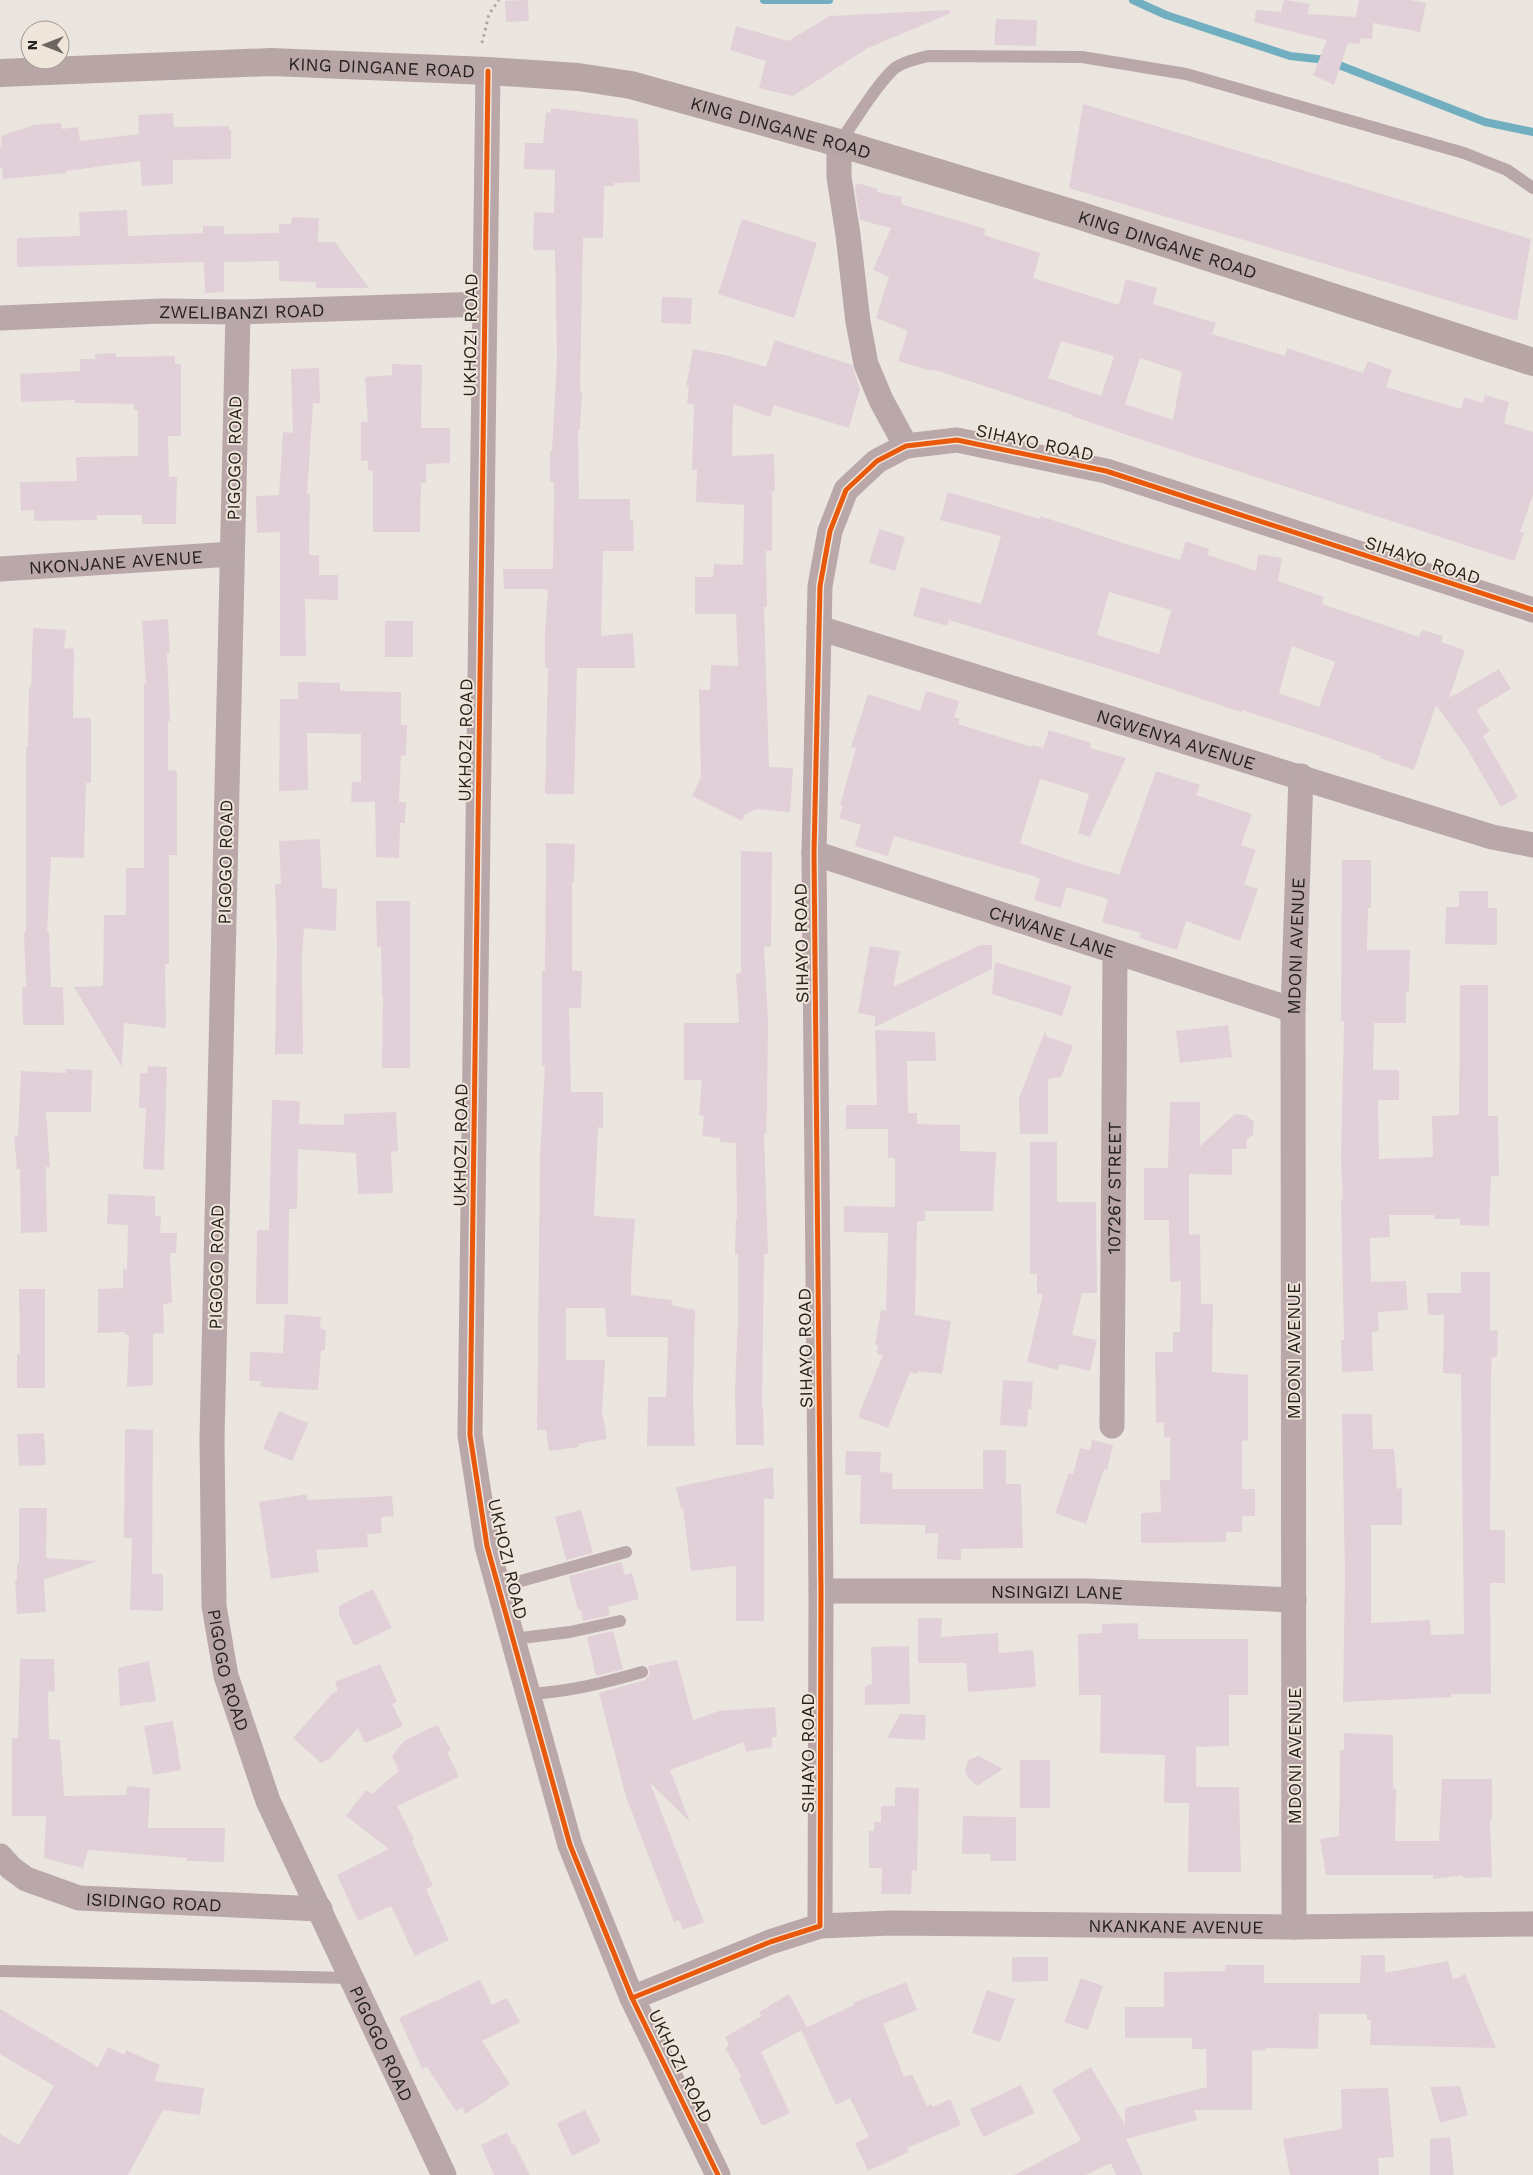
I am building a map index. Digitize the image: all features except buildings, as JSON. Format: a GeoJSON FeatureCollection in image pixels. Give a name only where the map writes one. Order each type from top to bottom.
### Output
{"type":"FeatureCollection","features":[{"type":"Feature","properties":{"kind":"street","name":"KING DINGANE ROAD"},"geometry":{"type":"LineString","coordinates":[[0,73],[270,62],[578,77],[631,85],[839,143],[1078,215],[1533,362]]}},
{"type":"Feature","properties":{"kind":"street","name":"UKHOZI ROAD"},"geometry":{"type":"LineString","coordinates":[[482,71],[484,304],[470,1435],[487,1546],[570,1845],[632,1998],[718,2175]]}},
{"type":"Feature","properties":{"kind":"street"},"geometry":{"type":"LineString","coordinates":[[839,143],[839,177],[858,322],[866,364],[880,400],[906,446]]}},
{"type":"Feature","properties":{"kind":"street","name":"ZWELIBANZI ROAD"},"geometry":{"type":"LineString","coordinates":[[0,318],[162,311],[238,312],[484,304]]}},
{"type":"Feature","properties":{"kind":"street","name":"PIGOGO ROAD"},"geometry":{"type":"LineString","coordinates":[[238,312],[212,1439],[214,1606],[226,1676],[268,1801],[444,2175]]}},
{"type":"Feature","properties":{"kind":"street","name":"SIHAYO ROAD"},"geometry":{"type":"LineString","coordinates":[[820,1926],[821,1591],[814,853],[820,586],[830,531],[846,490],[878,461],[906,446],[957,440],[1106,471],[1533,610]]}},
{"type":"Feature","properties":{"kind":"street","name":"NKONJANE AVENUE"},"geometry":{"type":"LineString","coordinates":[[0,569],[232,554]]}},
{"type":"Feature","properties":{"kind":"street","name":"NGWENYA AVENUE"},"geometry":{"type":"LineString","coordinates":[[819,628],[1301,776],[1492,837],[1533,845]]}},
{"type":"Feature","properties":{"kind":"street","name":"MDONI AVENUE"},"geometry":{"type":"LineString","coordinates":[[1294,1927],[1293,1010],[1301,776]]}},
{"type":"Feature","properties":{"kind":"street","name":"CHWANE LANE"},"geometry":{"type":"LineString","coordinates":[[814,853],[1293,1010]]}},
{"type":"Feature","properties":{"kind":"street","name":"107267 STREET"},"geometry":{"type":"LineString","coordinates":[[1112,1426],[1115,952]]}},
{"type":"Feature","properties":{"kind":"street","name":"NSINGIZI LANE"},"geometry":{"type":"LineString","coordinates":[[821,1591],[1087,1591],[1294,1600]]}},
{"type":"Feature","properties":{"kind":"street","name":"ISIDINGO ROAD"},"geometry":{"type":"LineString","coordinates":[[0,1856],[11,1868],[26,1879],[79,1898],[320,1909]]}},
{"type":"Feature","properties":{"kind":"street","name":"NKANKANE AVENUE"},"geometry":{"type":"LineString","coordinates":[[820,1926],[891,1923],[1294,1927],[1533,1924]]}},
{"type":"Feature","properties":{"kind":"street"},"geometry":{"type":"LineString","coordinates":[[632,1998],[770,1942],[820,1926]]}},
{"type":"Feature","properties":{"kind":"lane"},"geometry":{"type":"LineString","coordinates":[[839,143],[884,80],[896,67],[909,61],[928,56],[1082,57],[1186,74],[1464,153],[1507,170],[1533,188]]}},
{"type":"Feature","properties":{"kind":"lane"},"geometry":{"type":"LineString","coordinates":[[499,1587],[626,1552]]}},
{"type":"Feature","properties":{"kind":"lane"},"geometry":{"type":"LineString","coordinates":[[512,1639],[570,1632],[620,1621]]}},
{"type":"Feature","properties":{"kind":"lane"},"geometry":{"type":"LineString","coordinates":[[528,1694],[590,1687],[642,1672]]}},
{"type":"Feature","properties":{"kind":"lane"},"geometry":{"type":"LineString","coordinates":[[0,1972],[352,1978]]}},
{"type":"Feature","properties":{"kind":"path"},"geometry":{"type":"LineString","coordinates":[[482,71],[489,14],[499,0]]}},
{"type":"Feature","properties":{"kind":"waterway"},"geometry":{"type":"LineString","coordinates":[[764,0],[829,0]]}},
{"type":"Feature","properties":{"kind":"waterway"},"geometry":{"type":"LineString","coordinates":[[1133,0],[1166,15],[1290,56],[1326,60],[1485,122],[1533,132]]}},
{"type":"Feature","properties":{"kind":"cycle path"},"geometry":{"type":"LineString","coordinates":[[488,71],[470,1435],[487,1546],[570,1845],[632,1998],[718,2175]]}},
{"type":"Feature","properties":{"kind":"cycle path"},"geometry":{"type":"LineString","coordinates":[[632,1998],[770,1942],[820,1926],[821,1591],[814,853],[820,586],[830,531],[846,490],[877,461],[906,446],[957,440],[1106,471],[1533,610]]}}]}
